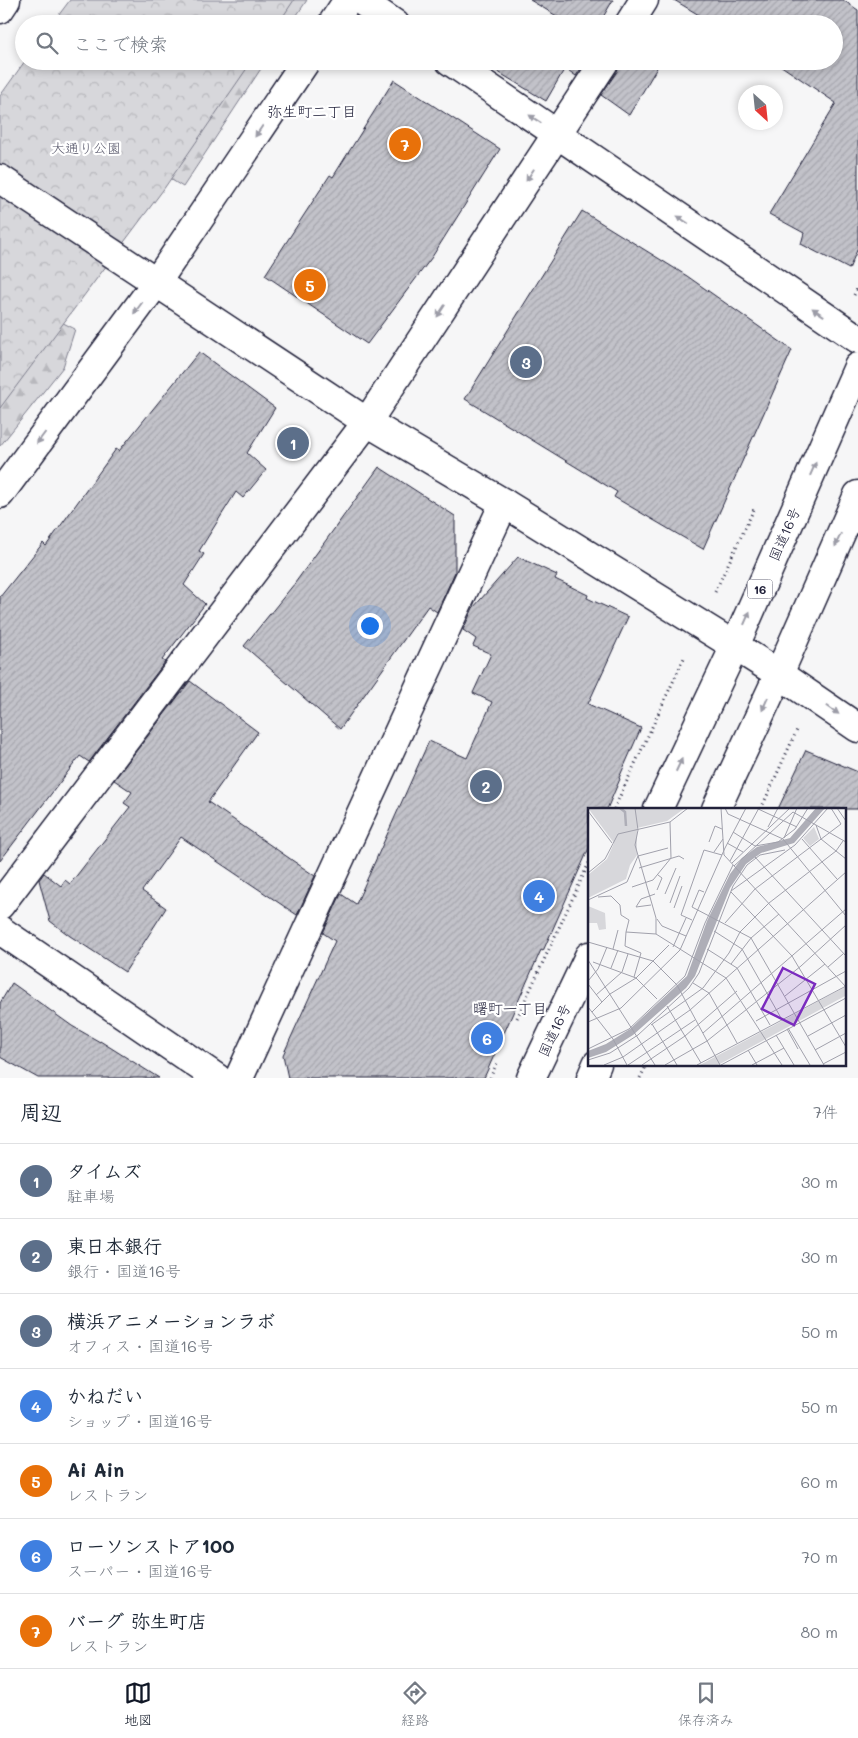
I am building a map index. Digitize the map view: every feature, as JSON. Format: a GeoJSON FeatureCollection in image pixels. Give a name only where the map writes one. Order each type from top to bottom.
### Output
{"type":"FeatureCollection","features":[{"type":"Feature","properties":{"kind":"main road"},"geometry":{"type":"LineString","coordinates":[[0,9],[6,0]]}},
{"type":"Feature","properties":{"kind":"main road"},"geometry":{"type":"LineString","coordinates":[[338,15],[348,0]]}},
{"type":"Feature","properties":{"kind":"main road"},"geometry":{"type":"LineString","coordinates":[[360,0],[382,15]]}},
{"type":"Feature","properties":{"kind":"main road"},"geometry":{"type":"LineString","coordinates":[[635,15],[644,0]]}},
{"type":"Feature","properties":{"kind":"main road"},"geometry":{"type":"LineString","coordinates":[[0,494],[156,283],[300,70]]}},
{"type":"Feature","properties":{"kind":"main road"},"geometry":{"type":"LineString","coordinates":[[463,70],[858,339]]}},
{"type":"Feature","properties":{"kind":"main road"},"geometry":{"type":"LineString","coordinates":[[0,904],[367,422],[598,70]]}},
{"type":"Feature","properties":{"kind":"main road"},"geometry":{"type":"LineString","coordinates":[[0,179],[367,422],[504,503],[735,646],[858,728]]}},
{"type":"Feature","properties":{"kind":"main road","name":"国道16号"},"geometry":{"type":"LineString","coordinates":[[658,808],[735,646],[858,367]]}},
{"type":"Feature","properties":{"kind":"main road"},"geometry":{"type":"LineString","coordinates":[[716,808],[779,674],[858,495]]}},
{"type":"Feature","properties":{"kind":"main road"},"geometry":{"type":"LineString","coordinates":[[238,1078],[504,503]]}},
{"type":"Feature","properties":{"kind":"main road"},"geometry":{"type":"LineString","coordinates":[[0,930],[217,1078]]}},
{"type":"Feature","properties":{"kind":"main road","name":"国道16号"},"geometry":{"type":"LineString","coordinates":[[531,1078],[588,958]]}},
{"type":"Feature","properties":{"kind":"main road"},"geometry":{"type":"LineString","coordinates":[[591,1078],[596,1066]]}},
{"type":"Feature","properties":{"kind":"path"},"geometry":{"type":"LineString","coordinates":[[614,808],[687,651]]}},
{"type":"Feature","properties":{"kind":"path"},"geometry":{"type":"LineString","coordinates":[[761,808],[797,730],[805,726]]}},
{"type":"Feature","properties":{"kind":"path"},"geometry":{"type":"LineString","coordinates":[[515,1024],[588,865]]}},
{"type":"Feature","properties":{"kind":"path"},"geometry":{"type":"LineString","coordinates":[[490,1078],[498,1060]]}},
{"type":"Feature","properties":{"kind":"path"},"geometry":{"type":"LineString","coordinates":[[640,1078],[645,1066]]}},
{"type":"Feature","properties":{"kind":"green space"},"geometry":{"type":"Polygon","coordinates":[[[70,0],[294,0],[284,15],[59,15],[70,0]]]}},
{"type":"Feature","properties":{"kind":"green space"},"geometry":{"type":"Polygon","coordinates":[[[239,0],[307,0],[297,15],[229,15],[239,0]]]}},
{"type":"Feature","properties":{"kind":"green space","name":"大通り公園"},"geometry":{"type":"Polygon","coordinates":[[[19,70],[246,70],[163,190],[0,408],[0,96],[19,70]]]}},
{"type":"Feature","properties":{"kind":"green space"},"geometry":{"type":"Polygon","coordinates":[[[193,70],[260,70],[183,187],[137,158],[193,70]]]}},
{"type":"Feature","properties":{"kind":"green space"},"geometry":{"type":"Polygon","coordinates":[[[28,305],[75,329],[63,367],[0,446],[0,348],[28,305]]]}},
{"type":"Feature","properties":{"kind":"building"},"geometry":{"type":"Polygon","coordinates":[[[530,0],[613,0],[604,15],[555,15],[530,0]]]}},
{"type":"Feature","properties":{"kind":"building"},"geometry":{"type":"Polygon","coordinates":[[[674,0],[843,0],[858,10],[858,248],[849,269],[801,244],[804,233],[769,214],[836,103],[787,70],[843,70],[843,15],[699,15],[674,0]]]}},
{"type":"Feature","properties":{"kind":"building"},"geometry":{"type":"Polygon","coordinates":[[[495,70],[564,70],[546,101],[495,70]]]}},
{"type":"Feature","properties":{"kind":"building"},"geometry":{"type":"Polygon","coordinates":[[[568,70],[580,70],[576,76],[568,70]]]}},
{"type":"Feature","properties":{"kind":"building"},"geometry":{"type":"Polygon","coordinates":[[[618,70],[656,70],[629,115],[601,95],[618,70]]]}},
{"type":"Feature","properties":{"kind":"building"},"geometry":{"type":"Polygon","coordinates":[[[394,80],[500,149],[432,257],[367,344],[265,275],[330,175],[333,177],[394,80]]]}},
{"type":"Feature","properties":{"kind":"building"},"geometry":{"type":"Polygon","coordinates":[[[582,211],[687,276],[792,350],[703,549],[614,497],[617,492],[465,399],[582,211]]]}},
{"type":"Feature","properties":{"kind":"building"},"geometry":{"type":"Polygon","coordinates":[[[199,352],[275,408],[247,453],[266,470],[243,498],[236,492],[199,551],[204,554],[184,585],[205,604],[162,660],[165,662],[89,762],[80,756],[0,861],[0,597],[43,543],[46,546],[116,449],[119,451],[199,352]]]}},
{"type":"Feature","properties":{"kind":"building"},"geometry":{"type":"Polygon","coordinates":[[[379,467],[455,516],[455,572],[437,612],[428,606],[340,729],[244,646],[295,583],[379,467]]]}},
{"type":"Feature","properties":{"kind":"building"},"geometry":{"type":"Polygon","coordinates":[[[518,557],[557,575],[555,579],[588,595],[587,598],[628,617],[588,704],[641,728],[607,808],[588,808],[588,850],[484,1078],[288,1078],[283,1055],[335,941],[323,933],[341,894],[356,904],[429,741],[467,758],[492,702],[473,693],[491,654],[473,646],[476,639],[463,630],[473,608],[518,557]]]}},
{"type":"Feature","properties":{"kind":"building"},"geometry":{"type":"Polygon","coordinates":[[[190,681],[258,732],[208,802],[315,876],[297,915],[181,837],[142,891],[166,908],[125,972],[50,921],[39,880],[44,873],[61,886],[65,880],[70,884],[130,807],[124,803],[132,792],[114,780],[190,681]]]}},
{"type":"Feature","properties":{"kind":"building"},"geometry":{"type":"Polygon","coordinates":[[[806,750],[858,772],[858,809],[778,808],[806,750]]]}},
{"type":"Feature","properties":{"kind":"building"},"geometry":{"type":"Polygon","coordinates":[[[12,983],[72,1026],[159,1078],[38,1078],[0,1057],[0,1003],[12,983]]]}},
{"type":"Feature","properties":{"kind":"place","name":"バーグ 弥生町店"},"geometry":{"type":"Point","coordinates":[405,144]}},
{"type":"Feature","properties":{"kind":"place","name":"Ai Ain"},"geometry":{"type":"Point","coordinates":[310,285]}},
{"type":"Feature","properties":{"kind":"place","name":"横浜アニメーションラボ"},"geometry":{"type":"Point","coordinates":[526,362]}},
{"type":"Feature","properties":{"kind":"place","name":"タイムズ"},"geometry":{"type":"Point","coordinates":[293,443]}},
{"type":"Feature","properties":{"kind":"place","name":"東日本銀行"},"geometry":{"type":"Point","coordinates":[486,786]}},
{"type":"Feature","properties":{"kind":"place","name":"かねだい"},"geometry":{"type":"Point","coordinates":[539,896]}},
{"type":"Feature","properties":{"kind":"place","name":"ローソンストア100"},"geometry":{"type":"Point","coordinates":[487,1038]}},
{"type":"Feature","properties":{"kind":"district","name":"弥生町二丁目"},"geometry":{"type":"Point","coordinates":[312,111]}},
{"type":"Feature","properties":{"kind":"district","name":"曙町一丁目"},"geometry":{"type":"Point","coordinates":[510,1008]}}]}
